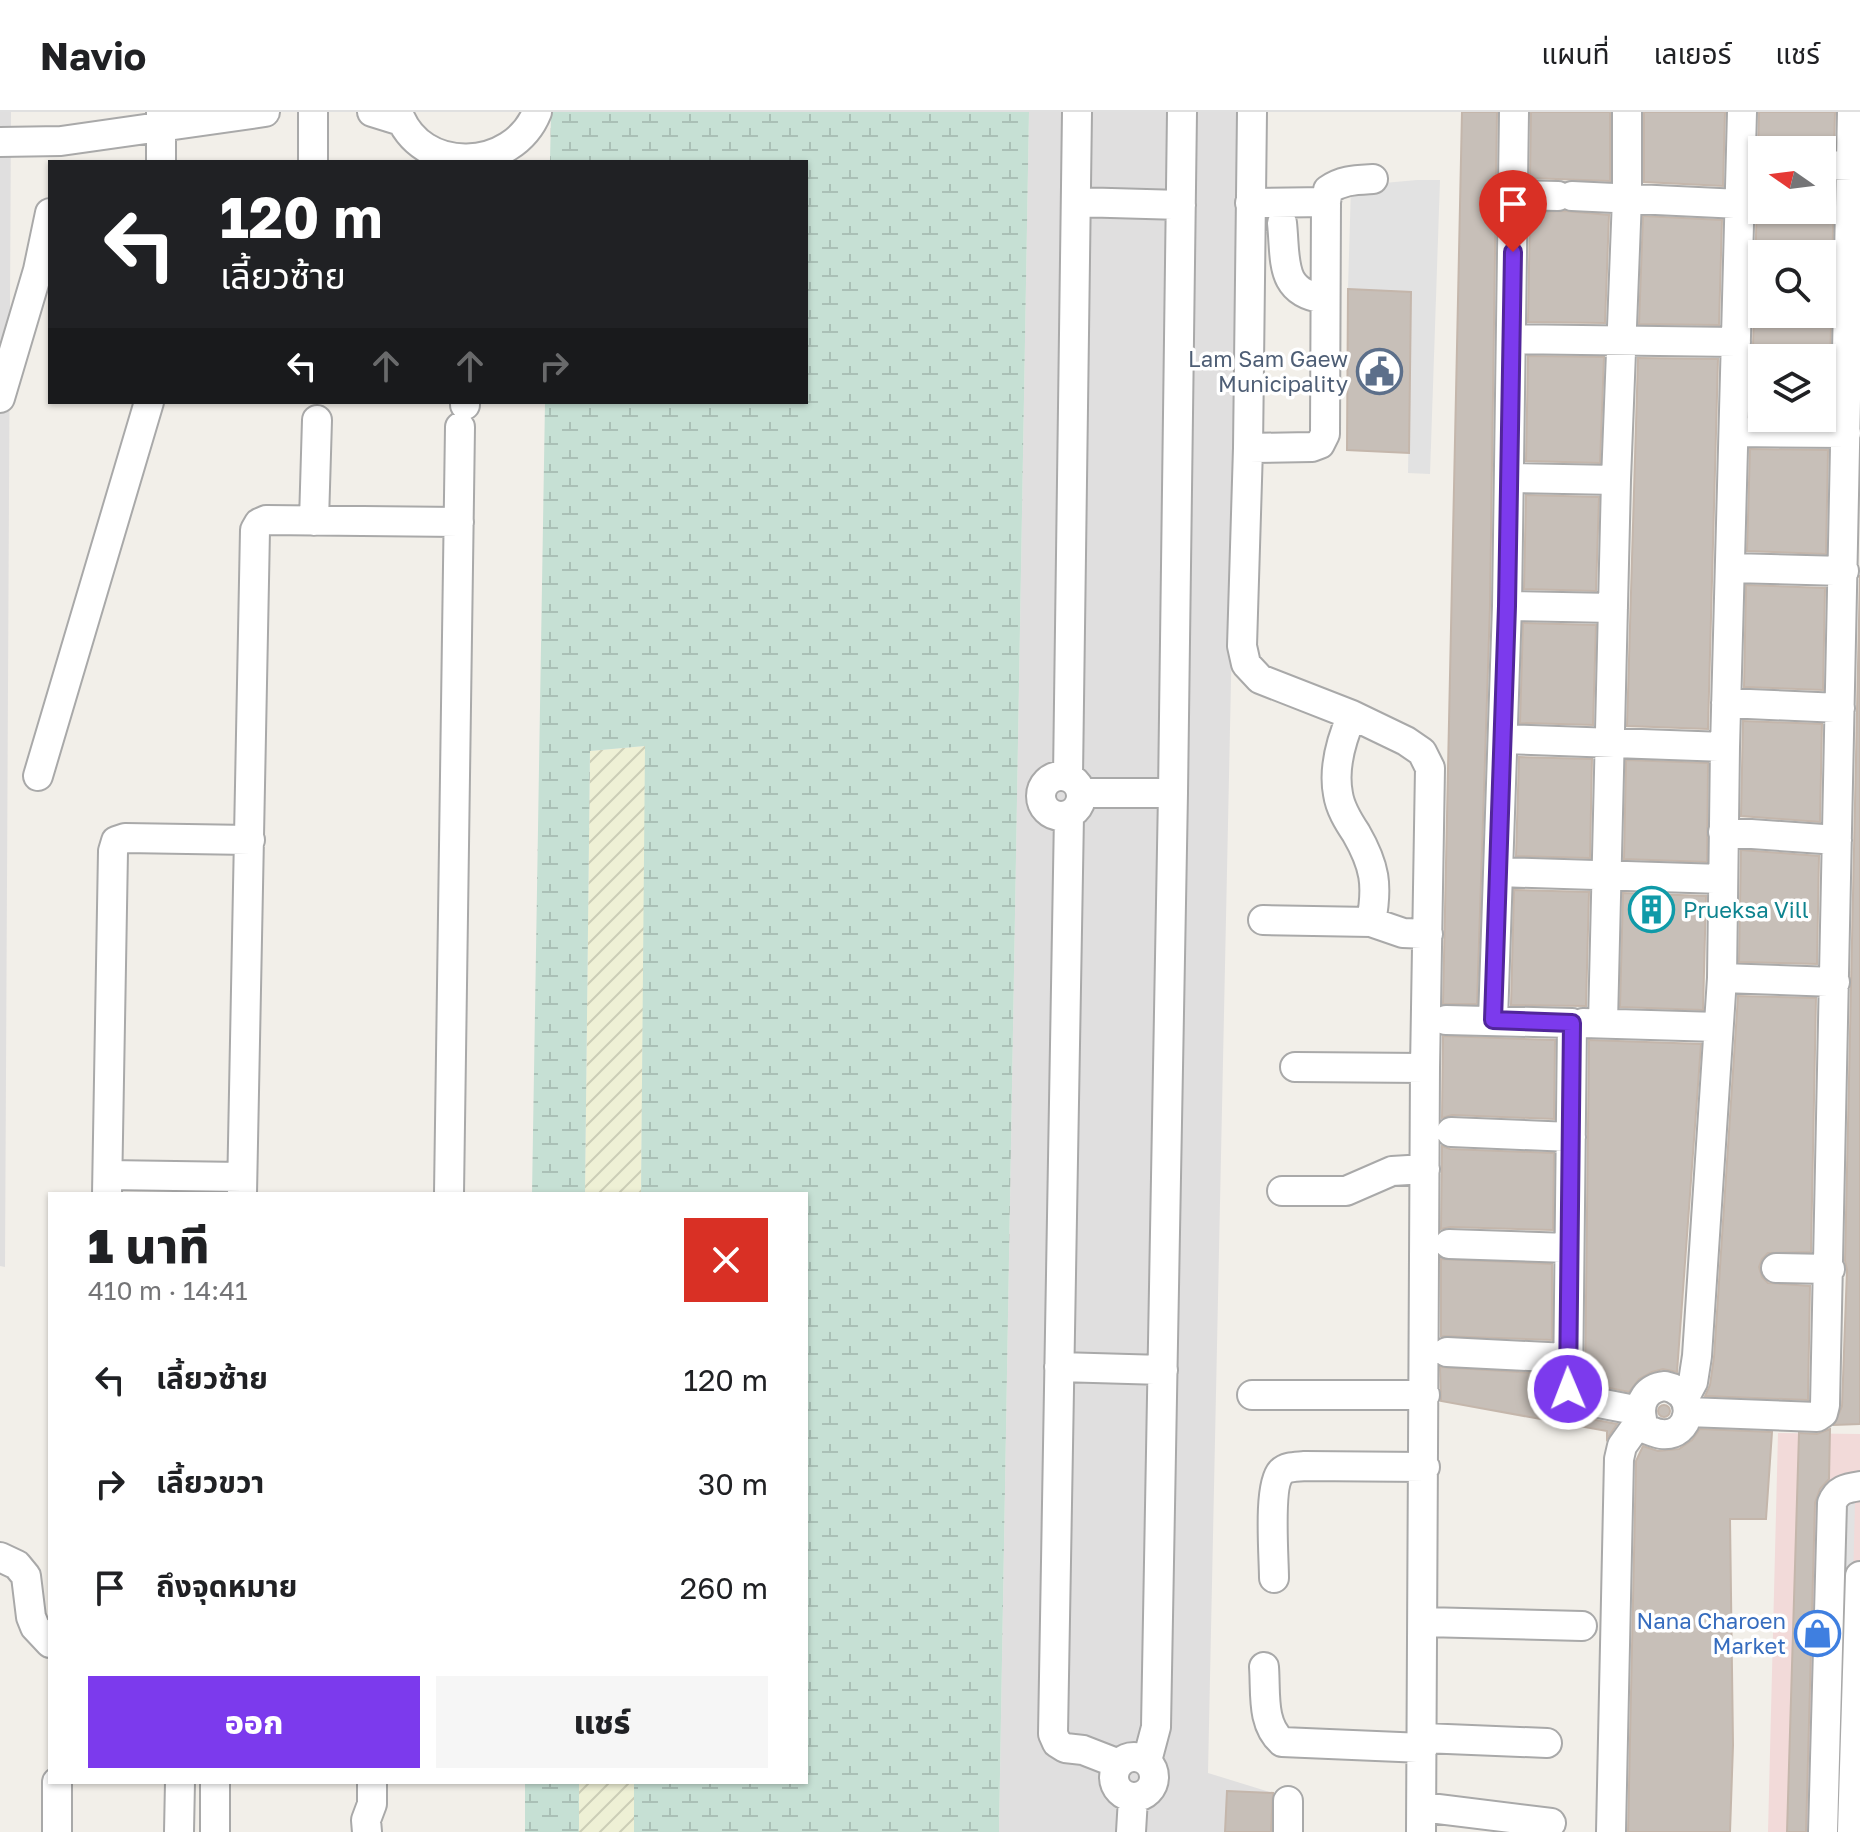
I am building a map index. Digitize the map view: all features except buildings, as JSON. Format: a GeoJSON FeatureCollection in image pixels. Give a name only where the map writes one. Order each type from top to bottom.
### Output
{"type":"FeatureCollection","features":[{"type":"Feature","properties":{"kind":"street"},"geometry":{"type":"LineString","coordinates":[[0,142],[59,152],[161,120],[265,112]]}},
{"type":"Feature","properties":{"kind":"street"},"geometry":{"type":"LineString","coordinates":[[313,112],[313,160]]}},
{"type":"Feature","properties":{"kind":"street"},"geometry":{"type":"LineString","coordinates":[[372,112],[400,116],[418,142],[441,156],[462,160]]}},
{"type":"Feature","properties":{"kind":"street"},"geometry":{"type":"LineString","coordinates":[[472,160],[489,157],[508,148],[524,134],[537,112]]}},
{"type":"Feature","properties":{"kind":"street"},"geometry":{"type":"LineString","coordinates":[[1077,112],[1073,795],[1053,1734],[1057,1743],[1065,1748],[1083,1750],[1119,1764]]}},
{"type":"Feature","properties":{"kind":"street"},"geometry":{"type":"LineString","coordinates":[[1147,1761],[1156,1727],[1182,112]]}},
{"type":"Feature","properties":{"kind":"street"},"geometry":{"type":"LineString","coordinates":[[1252,112],[1242,646],[1246,664],[1260,679],[1352,715],[1406,741],[1422,752],[1430,768],[1425,1068],[1422,1819],[1551,1823]]}},
{"type":"Feature","properties":{"kind":"street"},"geometry":{"type":"LineString","coordinates":[[1493,1020],[1507,606],[1514,112]]}},
{"type":"Feature","properties":{"kind":"street"},"geometry":{"type":"LineString","coordinates":[[1603,1023],[1627,112]]}},
{"type":"Feature","properties":{"kind":"street"},"geometry":{"type":"LineString","coordinates":[[1742,112],[1748,147]]}},
{"type":"Feature","properties":{"kind":"street"},"geometry":{"type":"LineString","coordinates":[[1836,288],[1852,166],[1852,112]]}},
{"type":"Feature","properties":{"kind":"street"},"geometry":{"type":"LineString","coordinates":[[161,120],[161,160]]}},
{"type":"Feature","properties":{"kind":"street"},"geometry":{"type":"LineString","coordinates":[[1836,165],[1852,166]]}},
{"type":"Feature","properties":{"kind":"street"},"geometry":{"type":"LineString","coordinates":[[1748,175],[1740,204],[1748,274]]}},
{"type":"Feature","properties":{"kind":"street"},"geometry":{"type":"LineString","coordinates":[[1248,448],[1312,447],[1320,444],[1325,434],[1328,190],[1350,180],[1373,179]]}},
{"type":"Feature","properties":{"kind":"street"},"geometry":{"type":"LineString","coordinates":[[1514,195],[1740,204]]}},
{"type":"Feature","properties":{"kind":"street"},"geometry":{"type":"LineString","coordinates":[[1076,202],[1181,205]]}},
{"type":"Feature","properties":{"kind":"street"},"geometry":{"type":"LineString","coordinates":[[1250,203],[1326,202]]}},
{"type":"Feature","properties":{"kind":"street"},"geometry":{"type":"LineString","coordinates":[[0,398],[38,270],[48,222]]}},
{"type":"Feature","properties":{"kind":"street"},"geometry":{"type":"LineString","coordinates":[[1282,223],[1291,283],[1310,297],[1325,299]]}},
{"type":"Feature","properties":{"kind":"street"},"geometry":{"type":"LineString","coordinates":[[1572,1023],[1568,1389],[1578,1399],[1638,1418],[1660,1434],[1668,1434],[1682,1426],[1697,1356],[1722,978],[1736,342],[1748,299]]}},
{"type":"Feature","properties":{"kind":"street"},"geometry":{"type":"LineString","coordinates":[[1611,1832],[1619,1459],[1622,1446],[1638,1418],[1644,1396],[1657,1387],[1673,1387],[1686,1405],[1817,1417],[1823,1413],[1828,1382],[1846,433],[1836,308]]}},
{"type":"Feature","properties":{"kind":"street"},"geometry":{"type":"LineString","coordinates":[[1512,339],[1736,342]]}},
{"type":"Feature","properties":{"kind":"street"},"geometry":{"type":"LineString","coordinates":[[38,776],[148,404]]}},
{"type":"Feature","properties":{"kind":"street"},"geometry":{"type":"LineString","coordinates":[[314,521],[315,408]]}},
{"type":"Feature","properties":{"kind":"street"},"geometry":{"type":"LineString","coordinates":[[449,1192],[463,411]]}},
{"type":"Feature","properties":{"kind":"street"},"geometry":{"type":"LineString","coordinates":[[1734,432],[1846,433]]}},
{"type":"Feature","properties":{"kind":"street"},"geometry":{"type":"LineString","coordinates":[[1509,478],[1616,480]]}},
{"type":"Feature","properties":{"kind":"street"},"geometry":{"type":"LineString","coordinates":[[250,840],[125,838],[116,841],[113,851],[107,1185],[242,1185],[250,840],[255,530],[259,523],[266,520],[459,522]]}},
{"type":"Feature","properties":{"kind":"street"},"geometry":{"type":"LineString","coordinates":[[1731,568],[1844,571]]}},
{"type":"Feature","properties":{"kind":"street"},"geometry":{"type":"LineString","coordinates":[[1507,606],[1613,608]]}},
{"type":"Feature","properties":{"kind":"street"},"geometry":{"type":"LineString","coordinates":[[1726,703],[1840,708]]}},
{"type":"Feature","properties":{"kind":"street"},"geometry":{"type":"LineString","coordinates":[[1352,715],[1342,738],[1337,792],[1344,814],[1370,861],[1375,878],[1371,922]]}},
{"type":"Feature","properties":{"kind":"street"},"geometry":{"type":"LineString","coordinates":[[1503,739],[1725,747]]}},
{"type":"Feature","properties":{"kind":"street"},"geometry":{"type":"LineString","coordinates":[[1073,795],[1173,793]]}},
{"type":"Feature","properties":{"kind":"street"},"geometry":{"type":"LineString","coordinates":[[1723,832],[1837,840]]}},
{"type":"Feature","properties":{"kind":"street"},"geometry":{"type":"LineString","coordinates":[[1498,872],[1722,879]]}},
{"type":"Feature","properties":{"kind":"street"},"geometry":{"type":"LineString","coordinates":[[1263,920],[1371,922],[1403,933],[1428,934]]}},
{"type":"Feature","properties":{"kind":"street"},"geometry":{"type":"LineString","coordinates":[[1722,978],[1835,982]]}},
{"type":"Feature","properties":{"kind":"street"},"geometry":{"type":"LineString","coordinates":[[1446,1020],[1718,1027]]}},
{"type":"Feature","properties":{"kind":"street"},"geometry":{"type":"LineString","coordinates":[[1295,1067],[1425,1068]]}},
{"type":"Feature","properties":{"kind":"street"},"geometry":{"type":"LineString","coordinates":[[1451,1132],[1571,1137]]}},
{"type":"Feature","properties":{"kind":"street"},"geometry":{"type":"LineString","coordinates":[[1282,1191],[1346,1191],[1392,1171],[1425,1169]]}},
{"type":"Feature","properties":{"kind":"street"},"geometry":{"type":"LineString","coordinates":[[1449,1244],[1569,1248]]}},
{"type":"Feature","properties":{"kind":"street"},"geometry":{"type":"LineString","coordinates":[[1776,1268],[1830,1269]]}},
{"type":"Feature","properties":{"kind":"street"},"geometry":{"type":"LineString","coordinates":[[1447,1352],[1567,1358]]}},
{"type":"Feature","properties":{"kind":"street"},"geometry":{"type":"LineString","coordinates":[[1059,1367],[1163,1370]]}},
{"type":"Feature","properties":{"kind":"street"},"geometry":{"type":"LineString","coordinates":[[1252,1395],[1425,1395]]}},
{"type":"Feature","properties":{"kind":"street"},"geometry":{"type":"LineString","coordinates":[[1274,1578],[1275,1498],[1280,1473],[1287,1468],[1305,1466],[1425,1467]]}},
{"type":"Feature","properties":{"kind":"street"},"geometry":{"type":"LineString","coordinates":[[1823,1832],[1832,1503],[1835,1495],[1846,1488],[1860,1486]]}},
{"type":"Feature","properties":{"kind":"street"},"geometry":{"type":"LineString","coordinates":[[0,1557],[23,1570],[35,1627],[48,1641]]}},
{"type":"Feature","properties":{"kind":"street"},"geometry":{"type":"LineString","coordinates":[[1855,1817],[1860,1576]]}},
{"type":"Feature","properties":{"kind":"street"},"geometry":{"type":"LineString","coordinates":[[1423,1622],[1582,1626]]}},
{"type":"Feature","properties":{"kind":"street"},"geometry":{"type":"LineString","coordinates":[[1264,1667],[1267,1718],[1273,1734],[1282,1742],[1547,1743]]}},
{"type":"Feature","properties":{"kind":"street"},"geometry":{"type":"LineString","coordinates":[[1130,1757],[1147,1761],[1153,1768],[1153,1785],[1148,1792],[1133,1798],[1120,1792],[1114,1773],[1119,1764],[1130,1757]]}},
{"type":"Feature","properties":{"kind":"street"},"geometry":{"type":"LineString","coordinates":[[57,1784],[57,1832]]}},
{"type":"Feature","properties":{"kind":"street"},"geometry":{"type":"LineString","coordinates":[[179,1832],[180,1784]]}},
{"type":"Feature","properties":{"kind":"street"},"geometry":{"type":"LineString","coordinates":[[215,1784],[215,1832]]}},
{"type":"Feature","properties":{"kind":"street"},"geometry":{"type":"LineString","coordinates":[[367,1832],[366,1820],[372,1793]]}},
{"type":"Feature","properties":{"kind":"street"},"geometry":{"type":"LineString","coordinates":[[372,1793],[386,1832]]}},
{"type":"Feature","properties":{"kind":"street"},"geometry":{"type":"LineString","coordinates":[[1131,1832],[1133,1798]]}},
{"type":"Feature","properties":{"kind":"street"},"geometry":{"type":"LineString","coordinates":[[1288,1801],[1288,1832]]}},
{"type":"Feature","properties":{"kind":"shaded area"},"geometry":{"type":"Polygon","coordinates":[[[0,112],[11,112],[5,1267],[0,1266],[0,112]]]}},
{"type":"Feature","properties":{"kind":"shaded area"},"geometry":{"type":"Polygon","coordinates":[[[1029,112],[1243,112],[1208,1773],[1296,1800],[1295,1832],[999,1832],[1029,112]]]}},
{"type":"Feature","properties":{"kind":"shaded area"},"geometry":{"type":"Polygon","coordinates":[[[1440,180],[1430,474],[1408,473],[1411,293],[1348,289],[1351,186],[1440,180]]]}},
{"type":"Feature","properties":{"kind":"shaded area","name":"Nana Charoen Market"},"geometry":{"type":"Polygon","coordinates":[[[1778,1433],[1860,1434],[1860,1832],[1768,1832],[1778,1433]]]}},
{"type":"Feature","properties":{"kind":"shaded area"},"geometry":{"type":"Polygon","coordinates":[[[1840,1502],[1855,1502],[1847,1832],[1831,1832],[1840,1502]]]}},
{"type":"Feature","properties":{"kind":"green space"},"geometry":{"type":"Polygon","coordinates":[[[551,112],[1029,112],[999,1832],[634,1832],[634,1784],[808,1784],[808,1192],[641,1192],[645,746],[590,751],[585,1192],[532,1192],[545,404],[808,404],[808,160],[550,160],[551,112]]]}},
{"type":"Feature","properties":{"kind":"green space"},"geometry":{"type":"Polygon","coordinates":[[[646,746],[641,1192],[585,1192],[590,751],[646,746]]]}},
{"type":"Feature","properties":{"kind":"green space"},"geometry":{"type":"Polygon","coordinates":[[[525,1784],[579,1784],[579,1832],[525,1832],[525,1784]]]}},
{"type":"Feature","properties":{"kind":"green space"},"geometry":{"type":"Polygon","coordinates":[[[579,1784],[634,1784],[634,1832],[579,1832],[579,1784]]]}},
{"type":"Feature","properties":{"kind":"place","name":"Lam Sam Gaew Municipality"},"geometry":{"type":"Point","coordinates":[1379,371]}},
{"type":"Feature","properties":{"kind":"place","name":"Prueksa Vill"},"geometry":{"type":"Point","coordinates":[1652,909]}},
{"type":"Feature","properties":{"kind":"place","name":"Nana Charoen Market"},"geometry":{"type":"Point","coordinates":[1817,1633]}},
{"type":"Feature","properties":{"kind":"route"},"geometry":{"type":"LineString","coordinates":[[1513,252],[1507,606],[1493,1020],[1572,1023],[1568,1389]]}}]}
